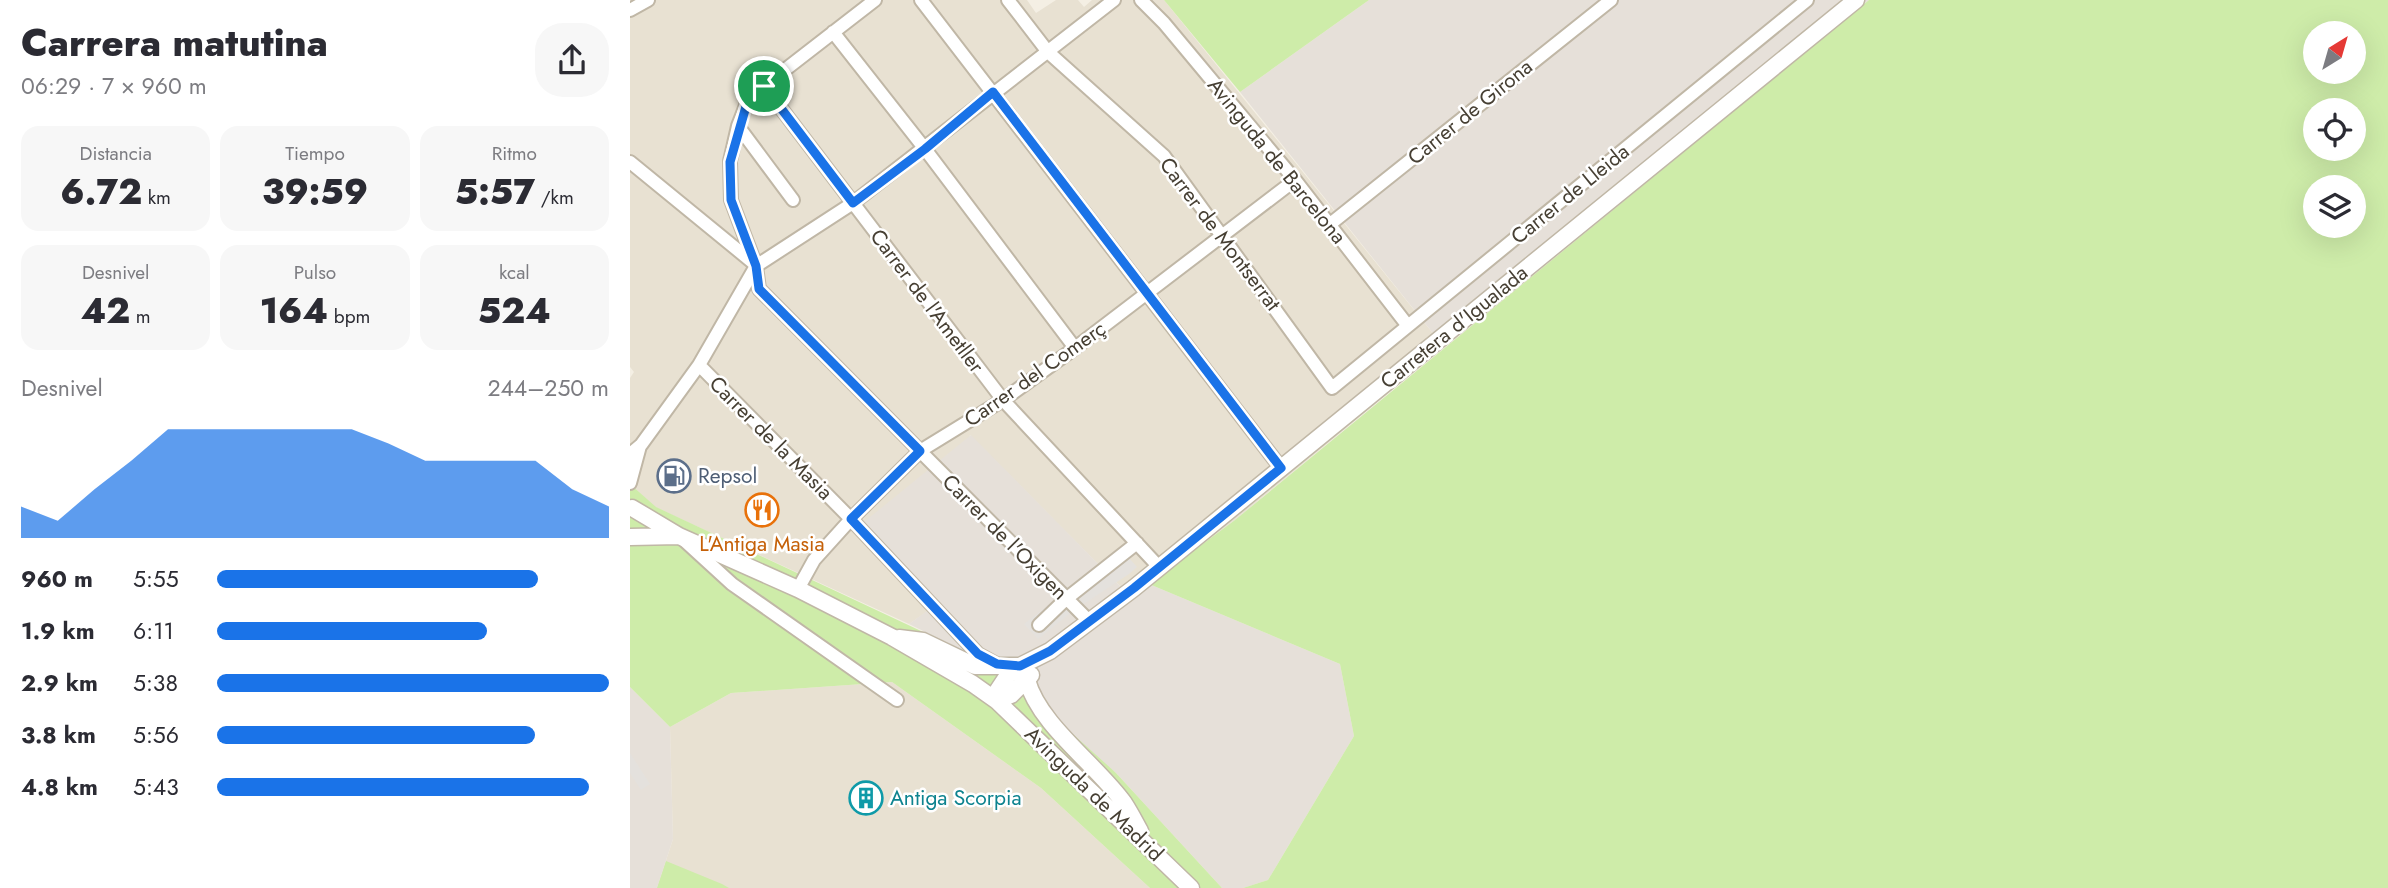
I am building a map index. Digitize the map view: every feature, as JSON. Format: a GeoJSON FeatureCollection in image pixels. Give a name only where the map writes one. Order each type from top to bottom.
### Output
{"type":"FeatureCollection","features":[{"type":"Feature","properties":{"kind":"street"},"geometry":{"type":"LineString","coordinates":[[630,10],[648,0]]}},
{"type":"Feature","properties":{"kind":"street","name":"Carrer de l'Oxigen"},"geometry":{"type":"LineString","coordinates":[[876,0],[764,86],[747,103],[738,126],[730,162],[731,200],[756,266],[759,289],[1090,622]]}},
{"type":"Feature","properties":{"kind":"street"},"geometry":{"type":"LineString","coordinates":[[922,0],[1281,468]]}},
{"type":"Feature","properties":{"kind":"street","name":"Carrer de Montserrat"},"geometry":{"type":"LineString","coordinates":[[1008,0],[1048,52],[1164,156],[1332,388]]}},
{"type":"Feature","properties":{"kind":"street"},"geometry":{"type":"LineString","coordinates":[[630,454],[640,445],[699,365],[756,266],[853,203],[1114,0]]}},
{"type":"Feature","properties":{"kind":"street","name":"Avinguda de Barcelona"},"geometry":{"type":"LineString","coordinates":[[1141,0],[1164,23],[1295,180],[1408,326]]}},
{"type":"Feature","properties":{"kind":"street","name":"Carrer de Girona"},"geometry":{"type":"LineString","coordinates":[[1329,225],[1611,0]]}},
{"type":"Feature","properties":{"kind":"street","name":"Carrer de Lleida"},"geometry":{"type":"LineString","coordinates":[[1332,388],[1807,0]]}},
{"type":"Feature","properties":{"kind":"street","name":"Carretera d'Igualada"},"geometry":{"type":"LineString","coordinates":[[997,701],[1011,695],[1020,673],[1090,622],[1281,468],[1845,3]]}},
{"type":"Feature","properties":{"kind":"street"},"geometry":{"type":"LineString","coordinates":[[833,32],[1075,348]]}},
{"type":"Feature","properties":{"kind":"street","name":"Carrer de l'Ametller"},"geometry":{"type":"LineString","coordinates":[[764,86],[1003,400],[1159,567]]}},
{"type":"Feature","properties":{"kind":"street"},"geometry":{"type":"LineString","coordinates":[[738,126],[793,200]]}},
{"type":"Feature","properties":{"kind":"street"},"geometry":{"type":"LineString","coordinates":[[630,162],[756,266]]}},
{"type":"Feature","properties":{"kind":"street","name":"Carrer del Comerç"},"geometry":{"type":"LineString","coordinates":[[798,589],[814,560],[920,451],[1003,400],[1075,348],[1295,180]]}},
{"type":"Feature","properties":{"kind":"street","name":"Carrer de la Masia"},"geometry":{"type":"LineString","coordinates":[[699,365],[851,519],[978,654],[997,664]]}},
{"type":"Feature","properties":{"kind":"street"},"geometry":{"type":"LineString","coordinates":[[630,483],[640,445]]}},
{"type":"Feature","properties":{"kind":"street"},"geometry":{"type":"LineString","coordinates":[[631,511],[679,536],[798,589],[892,637],[923,641],[975,666],[997,664],[1020,673],[1042,711],[1124,803],[1148,846]]}},
{"type":"Feature","properties":{"kind":"street"},"geometry":{"type":"LineString","coordinates":[[630,537],[679,536],[732,584],[897,700]]}},
{"type":"Feature","properties":{"kind":"street"},"geometry":{"type":"LineString","coordinates":[[1039,625],[1066,598],[1137,543]]}},
{"type":"Feature","properties":{"kind":"street","name":"Avinguda de Madrid"},"geometry":{"type":"LineString","coordinates":[[892,637],[997,701],[1191,888]]}},
{"type":"Feature","properties":{"kind":"shaded area"},"geometry":{"type":"Polygon","coordinates":[[[630,0],[1027,0],[1036,13],[1056,0],[1078,0],[1084,7],[1092,0],[1164,0],[1444,347],[1235,520],[1149,584],[1122,588],[970,435],[938,604],[909,624],[655,507],[630,484],[630,378],[634,372],[630,367],[630,0]]]}},
{"type":"Feature","properties":{"kind":"shaded area"},"geometry":{"type":"Polygon","coordinates":[[[1369,0],[1869,0],[1444,347],[1240,92],[1369,0]]]}},
{"type":"Feature","properties":{"kind":"shaded area"},"geometry":{"type":"Polygon","coordinates":[[[971,435],[1122,588],[1149,584],[1340,664],[1354,736],[1268,880],[1243,888],[1222,888],[1116,773],[968,653],[909,624],[938,603],[864,522],[971,435]]]}},
{"type":"Feature","properties":{"kind":"shaded area"},"geometry":{"type":"Polygon","coordinates":[[[1121,549],[1137,567],[1129,574],[1073,611],[1038,639],[1024,624],[1121,549]]]}},
{"type":"Feature","properties":{"kind":"shaded area"},"geometry":{"type":"Polygon","coordinates":[[[892,682],[1041,788],[1150,888],[657,888],[673,839],[670,727],[731,693],[892,682]]]}},
{"type":"Feature","properties":{"kind":"shaded area"},"geometry":{"type":"Polygon","coordinates":[[[630,687],[670,727],[673,839],[657,888],[630,888],[630,687]]]}},
{"type":"Feature","properties":{"kind":"shaded area"},"geometry":{"type":"Polygon","coordinates":[[[630,753],[650,784],[641,790],[630,773],[630,753]]]}},
{"type":"Feature","properties":{"kind":"green space"},"geometry":{"type":"Polygon","coordinates":[[[1164,0],[1369,0],[1240,92],[1164,0]]]}},
{"type":"Feature","properties":{"kind":"green space"},"geometry":{"type":"Polygon","coordinates":[[[1869,0],[2388,0],[2388,888],[1243,888],[1268,880],[1354,736],[1340,664],[1149,584],[1235,520],[1869,0]]]}},
{"type":"Feature","properties":{"kind":"green space"},"geometry":{"type":"Polygon","coordinates":[[[630,484],[656,507],[968,653],[1032,697],[1116,773],[1222,888],[1150,888],[1041,788],[892,682],[731,693],[670,727],[630,687],[630,484]]]}},
{"type":"Feature","properties":{"kind":"green space"},"geometry":{"type":"Polygon","coordinates":[[[666,861],[722,884],[729,888],[657,888],[666,861]]]}},
{"type":"Feature","properties":{"kind":"place","name":"Repsol"},"geometry":{"type":"Point","coordinates":[674,476]}},
{"type":"Feature","properties":{"kind":"place","name":"L'Antiga Masia"},"geometry":{"type":"Point","coordinates":[762,510]}},
{"type":"Feature","properties":{"kind":"place","name":"Antiga Scorpia"},"geometry":{"type":"Point","coordinates":[866,798]}},
{"type":"Feature","properties":{"kind":"route"},"geometry":{"type":"LineString","coordinates":[[764,86],[853,203],[925,149],[993,92],[1281,468],[1134,588],[1050,651],[1020,666],[997,664],[978,654],[851,519],[920,451],[759,289],[756,266],[731,200],[730,162],[738,126],[747,103],[764,86]]}}]}
